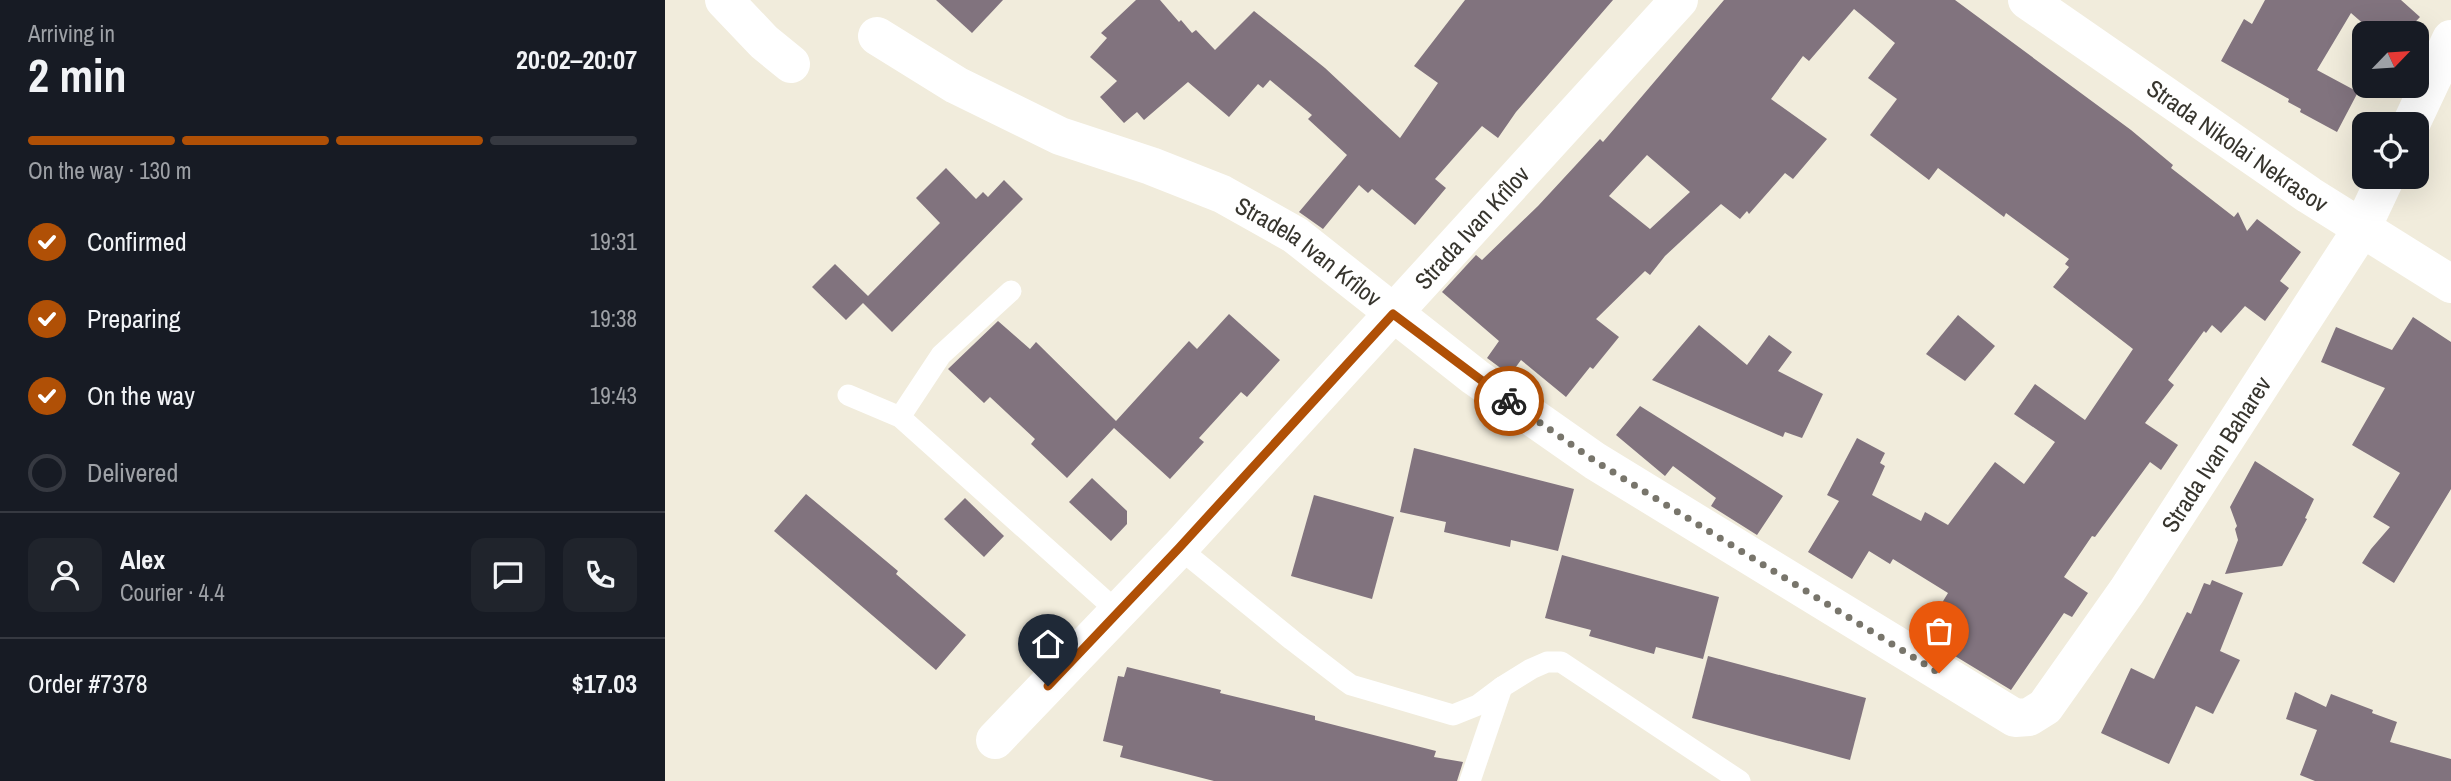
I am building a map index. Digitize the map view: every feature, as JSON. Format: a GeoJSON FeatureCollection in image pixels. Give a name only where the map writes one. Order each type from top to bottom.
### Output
{"type":"FeatureCollection","features":[{"type":"Feature","properties":{"kind":"street"},"geometry":{"type":"LineString","coordinates":[[724,0],[764,42],[791,64]]}},
{"type":"Feature","properties":{"kind":"street","name":"Strada Ivan Krîlov"},"geometry":{"type":"LineString","coordinates":[[995,740],[1179,548],[1679,0]]}},
{"type":"Feature","properties":{"kind":"street","name":"Strada Nikolai Nekrasov"},"geometry":{"type":"LineString","coordinates":[[2027,0],[2361,230],[2451,284]]}},
{"type":"Feature","properties":{"kind":"street","name":"Stradela Ivan Krîlov"},"geometry":{"type":"LineString","coordinates":[[877,36],[956,85],[1060,136],[1151,166],[1222,194],[1295,235],[1475,377],[1595,461],[1994,706],[2015,718],[2029,717]]}},
{"type":"Feature","properties":{"kind":"street"},"geometry":{"type":"LineString","coordinates":[[2417,112],[2451,39]]}},
{"type":"Feature","properties":{"kind":"street","name":"Strada Ivan Baharev"},"geometry":{"type":"LineString","coordinates":[[2029,717],[2045,707],[2127,591],[2361,230],[2380,189]]}},
{"type":"Feature","properties":{"kind":"lane"},"geometry":{"type":"LineString","coordinates":[[900,416],[941,355],[1011,290]]}},
{"type":"Feature","properties":{"kind":"lane"},"geometry":{"type":"LineString","coordinates":[[848,395],[900,416],[1118,612]]}},
{"type":"Feature","properties":{"kind":"lane"},"geometry":{"type":"LineString","coordinates":[[1179,548],[1351,685],[1453,715],[1478,705],[1531,669],[1547,662],[1561,662],[1740,781]]}},
{"type":"Feature","properties":{"kind":"lane"},"geometry":{"type":"LineString","coordinates":[[1470,781],[1502,687]]}},
{"type":"Feature","properties":{"kind":"building"},"geometry":{"type":"Polygon","coordinates":[[[936,0],[1003,0],[972,33],[936,0]]]}},
{"type":"Feature","properties":{"kind":"building"},"geometry":{"type":"Polygon","coordinates":[[[1136,0],[1160,0],[1179,22],[1181,20],[1192,33],[1196,30],[1215,50],[1254,11],[1325,68],[1400,138],[1438,83],[1414,66],[1465,0],[1613,0],[1516,112],[1498,138],[1482,126],[1435,179],[1446,188],[1415,225],[1372,189],[1368,193],[1359,185],[1323,229],[1299,212],[1347,155],[1308,119],[1312,115],[1270,80],[1263,88],[1258,84],[1229,117],[1188,82],[1144,120],[1137,112],[1124,123],[1100,97],[1117,81],[1090,57],[1107,38],[1101,33],[1136,0]]]}},
{"type":"Feature","properties":{"kind":"building"},"geometry":{"type":"Polygon","coordinates":[[[1724,0],[1955,0],[2131,130],[2173,165],[2171,168],[2234,217],[2238,212],[2247,231],[2257,219],[2301,252],[2280,281],[2289,288],[2265,321],[2245,306],[2221,333],[2212,325],[2206,333],[2204,331],[2168,380],[2174,385],[2145,423],[2178,445],[2161,470],[2150,462],[2095,537],[2092,536],[2064,577],[2088,593],[2072,617],[2064,613],[2011,690],[1922,636],[1948,593],[1893,559],[1890,564],[1869,551],[1852,579],[1808,552],[1839,501],[1827,495],[1857,438],[1885,453],[1880,463],[1885,466],[1872,495],[1921,521],[1925,512],[1948,525],[1995,462],[2024,484],[2055,442],[2014,414],[2035,384],[2085,420],[2133,349],[2053,287],[2069,267],[2065,264],[2069,259],[2006,213],[2004,217],[1938,168],[1929,180],[1870,135],[1897,99],[1868,78],[1895,43],[1854,9],[1809,61],[1803,56],[1771,99],[1827,139],[1793,179],[1785,173],[1749,214],[1747,211],[1740,219],[1721,204],[1665,256],[1650,275],[1645,271],[1596,319],[1619,337],[1566,397],[1521,360],[1510,375],[1487,358],[1499,341],[1442,292],[1476,255],[1482,260],[1538,206],[1600,139],[1603,142],[1724,0]],[[1647,155],[1609,196],[1650,229],[1690,192],[1647,155]]]}},
{"type":"Feature","properties":{"kind":"building"},"geometry":{"type":"Polygon","coordinates":[[[2265,0],[2401,0],[2420,17],[2416,21],[2360,21],[2351,13],[2317,70],[2352,89],[2352,98],[2355,98],[2337,132],[2300,112],[2301,109],[2288,102],[2289,99],[2221,61],[2244,19],[2252,24],[2265,0]]]}},
{"type":"Feature","properties":{"kind":"building"},"geometry":{"type":"Polygon","coordinates":[[[946,168],[976,199],[983,192],[988,197],[1004,180],[1023,199],[892,332],[863,303],[846,320],[812,287],[835,264],[868,296],[940,223],[916,198],[946,168]]]}},
{"type":"Feature","properties":{"kind":"building"},"geometry":{"type":"Polygon","coordinates":[[[1229,314],[1280,360],[1247,397],[1241,392],[1199,438],[1204,442],[1170,479],[1114,428],[1067,478],[1031,444],[1035,439],[990,397],[984,403],[948,369],[998,321],[1030,349],[1036,342],[1116,421],[1189,341],[1197,349],[1229,314]]]}},
{"type":"Feature","properties":{"kind":"building"},"geometry":{"type":"Polygon","coordinates":[[[1958,315],[1995,346],[1965,381],[1926,354],[1958,315]]]}},
{"type":"Feature","properties":{"kind":"building"},"geometry":{"type":"Polygon","coordinates":[[[2413,317],[2451,342],[2451,489],[2394,583],[2362,563],[2390,527],[2373,517],[2400,473],[2352,445],[2385,388],[2321,362],[2336,327],[2392,350],[2413,317]]]}},
{"type":"Feature","properties":{"kind":"building"},"geometry":{"type":"Polygon","coordinates":[[[1699,325],[1747,365],[1769,335],[1792,352],[1778,371],[1823,394],[1802,438],[1785,432],[1783,437],[1652,380],[1699,325]]]}},
{"type":"Feature","properties":{"kind":"building"},"geometry":{"type":"Polygon","coordinates":[[[1640,406],[1783,496],[1757,535],[1711,506],[1716,498],[1673,466],[1665,476],[1616,435],[1640,406]]]}},
{"type":"Feature","properties":{"kind":"building"},"geometry":{"type":"Polygon","coordinates":[[[1414,448],[1574,489],[1558,551],[1511,540],[1510,547],[1444,532],[1446,522],[1400,512],[1414,448]]]}},
{"type":"Feature","properties":{"kind":"building"},"geometry":{"type":"Polygon","coordinates":[[[2255,461],[2314,499],[2305,518],[2307,519],[2282,566],[2225,574],[2238,540],[2235,529],[2237,526],[2230,507],[2255,461]]]}},
{"type":"Feature","properties":{"kind":"building"},"geometry":{"type":"Polygon","coordinates":[[[1092,478],[1127,511],[1127,524],[1111,541],[1069,502],[1092,478]]]}},
{"type":"Feature","properties":{"kind":"building"},"geometry":{"type":"Polygon","coordinates":[[[806,494],[898,571],[896,574],[966,635],[936,670],[774,531],[806,494]]]}},
{"type":"Feature","properties":{"kind":"building"},"geometry":{"type":"Polygon","coordinates":[[[1314,495],[1394,517],[1372,599],[1291,576],[1314,495]]]}},
{"type":"Feature","properties":{"kind":"building"},"geometry":{"type":"Polygon","coordinates":[[[965,498],[1004,536],[984,557],[944,519],[965,498]]]}},
{"type":"Feature","properties":{"kind":"building"},"geometry":{"type":"Polygon","coordinates":[[[1562,555],[1719,597],[1703,659],[1656,647],[1654,654],[1589,636],[1591,630],[1545,618],[1562,555]]]}},
{"type":"Feature","properties":{"kind":"building"},"geometry":{"type":"Polygon","coordinates":[[[2212,580],[2243,593],[2220,651],[2240,660],[2213,714],[2196,706],[2169,764],[2101,733],[2131,668],[2154,679],[2187,612],[2191,614],[2204,583],[2210,585],[2212,580]]]}},
{"type":"Feature","properties":{"kind":"building"},"geometry":{"type":"Polygon","coordinates":[[[1708,656],[1866,698],[1850,760],[1692,718],[1708,656]]]}},
{"type":"Feature","properties":{"kind":"building"},"geometry":{"type":"Polygon","coordinates":[[[1127,667],[1315,716],[1315,720],[1436,751],[1434,757],[1463,762],[1457,781],[1214,781],[1120,757],[1123,746],[1103,741],[1118,676],[1124,677],[1127,667]]]}},
{"type":"Feature","properties":{"kind":"building"},"geometry":{"type":"Polygon","coordinates":[[[2295,692],[2326,707],[2331,694],[2397,722],[2390,742],[2451,759],[2451,781],[2315,781],[2300,775],[2317,730],[2286,719],[2295,692]]]}},
{"type":"Feature","properties":{"kind":"way so far"},"geometry":{"type":"LineString","coordinates":[[1509,401],[1595,461],[1939,673]]}},
{"type":"Feature","properties":{"kind":"route"},"geometry":{"type":"LineString","coordinates":[[1048,686],[1179,548],[1393,314],[1509,401]]}}]}
